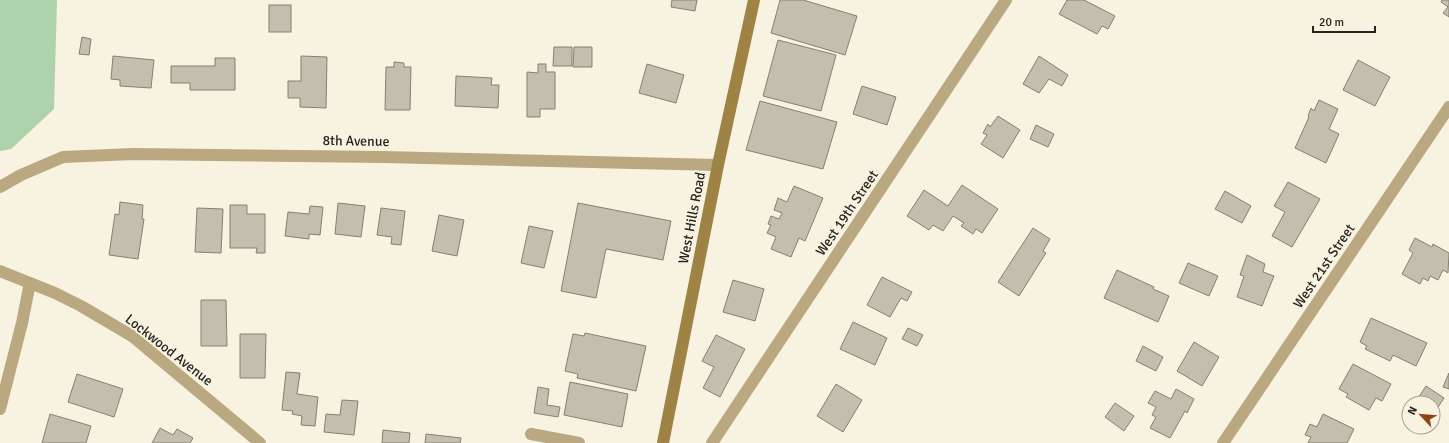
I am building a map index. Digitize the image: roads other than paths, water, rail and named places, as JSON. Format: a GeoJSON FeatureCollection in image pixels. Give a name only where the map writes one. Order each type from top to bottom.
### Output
{"type":"FeatureCollection","features":[{"type":"Feature","properties":{"kind":"street","name":"West Hills Road"},"geometry":{"type":"LineString","coordinates":[[662,443],[718,165],[754,0]]}},
{"type":"Feature","properties":{"kind":"street","name":"West 19th Street"},"geometry":{"type":"LineString","coordinates":[[712,443],[1006,0]]}},
{"type":"Feature","properties":{"kind":"street","name":"West 21st Street"},"geometry":{"type":"LineString","coordinates":[[1223,443],[1449,107]]}},
{"type":"Feature","properties":{"kind":"street","name":"8th Avenue"},"geometry":{"type":"LineString","coordinates":[[0,187],[21,175],[63,157],[133,154],[383,157],[718,165]]}},
{"type":"Feature","properties":{"kind":"street","name":"Lockwood Avenue"},"geometry":{"type":"LineString","coordinates":[[0,271],[30,282],[81,306],[132,336],[260,443]]}},
{"type":"Feature","properties":{"kind":"street"},"geometry":{"type":"LineString","coordinates":[[0,409],[22,323],[30,282]]}},
{"type":"Feature","properties":{"kind":"street"},"geometry":{"type":"LineString","coordinates":[[531,434],[580,443]]}}]}
